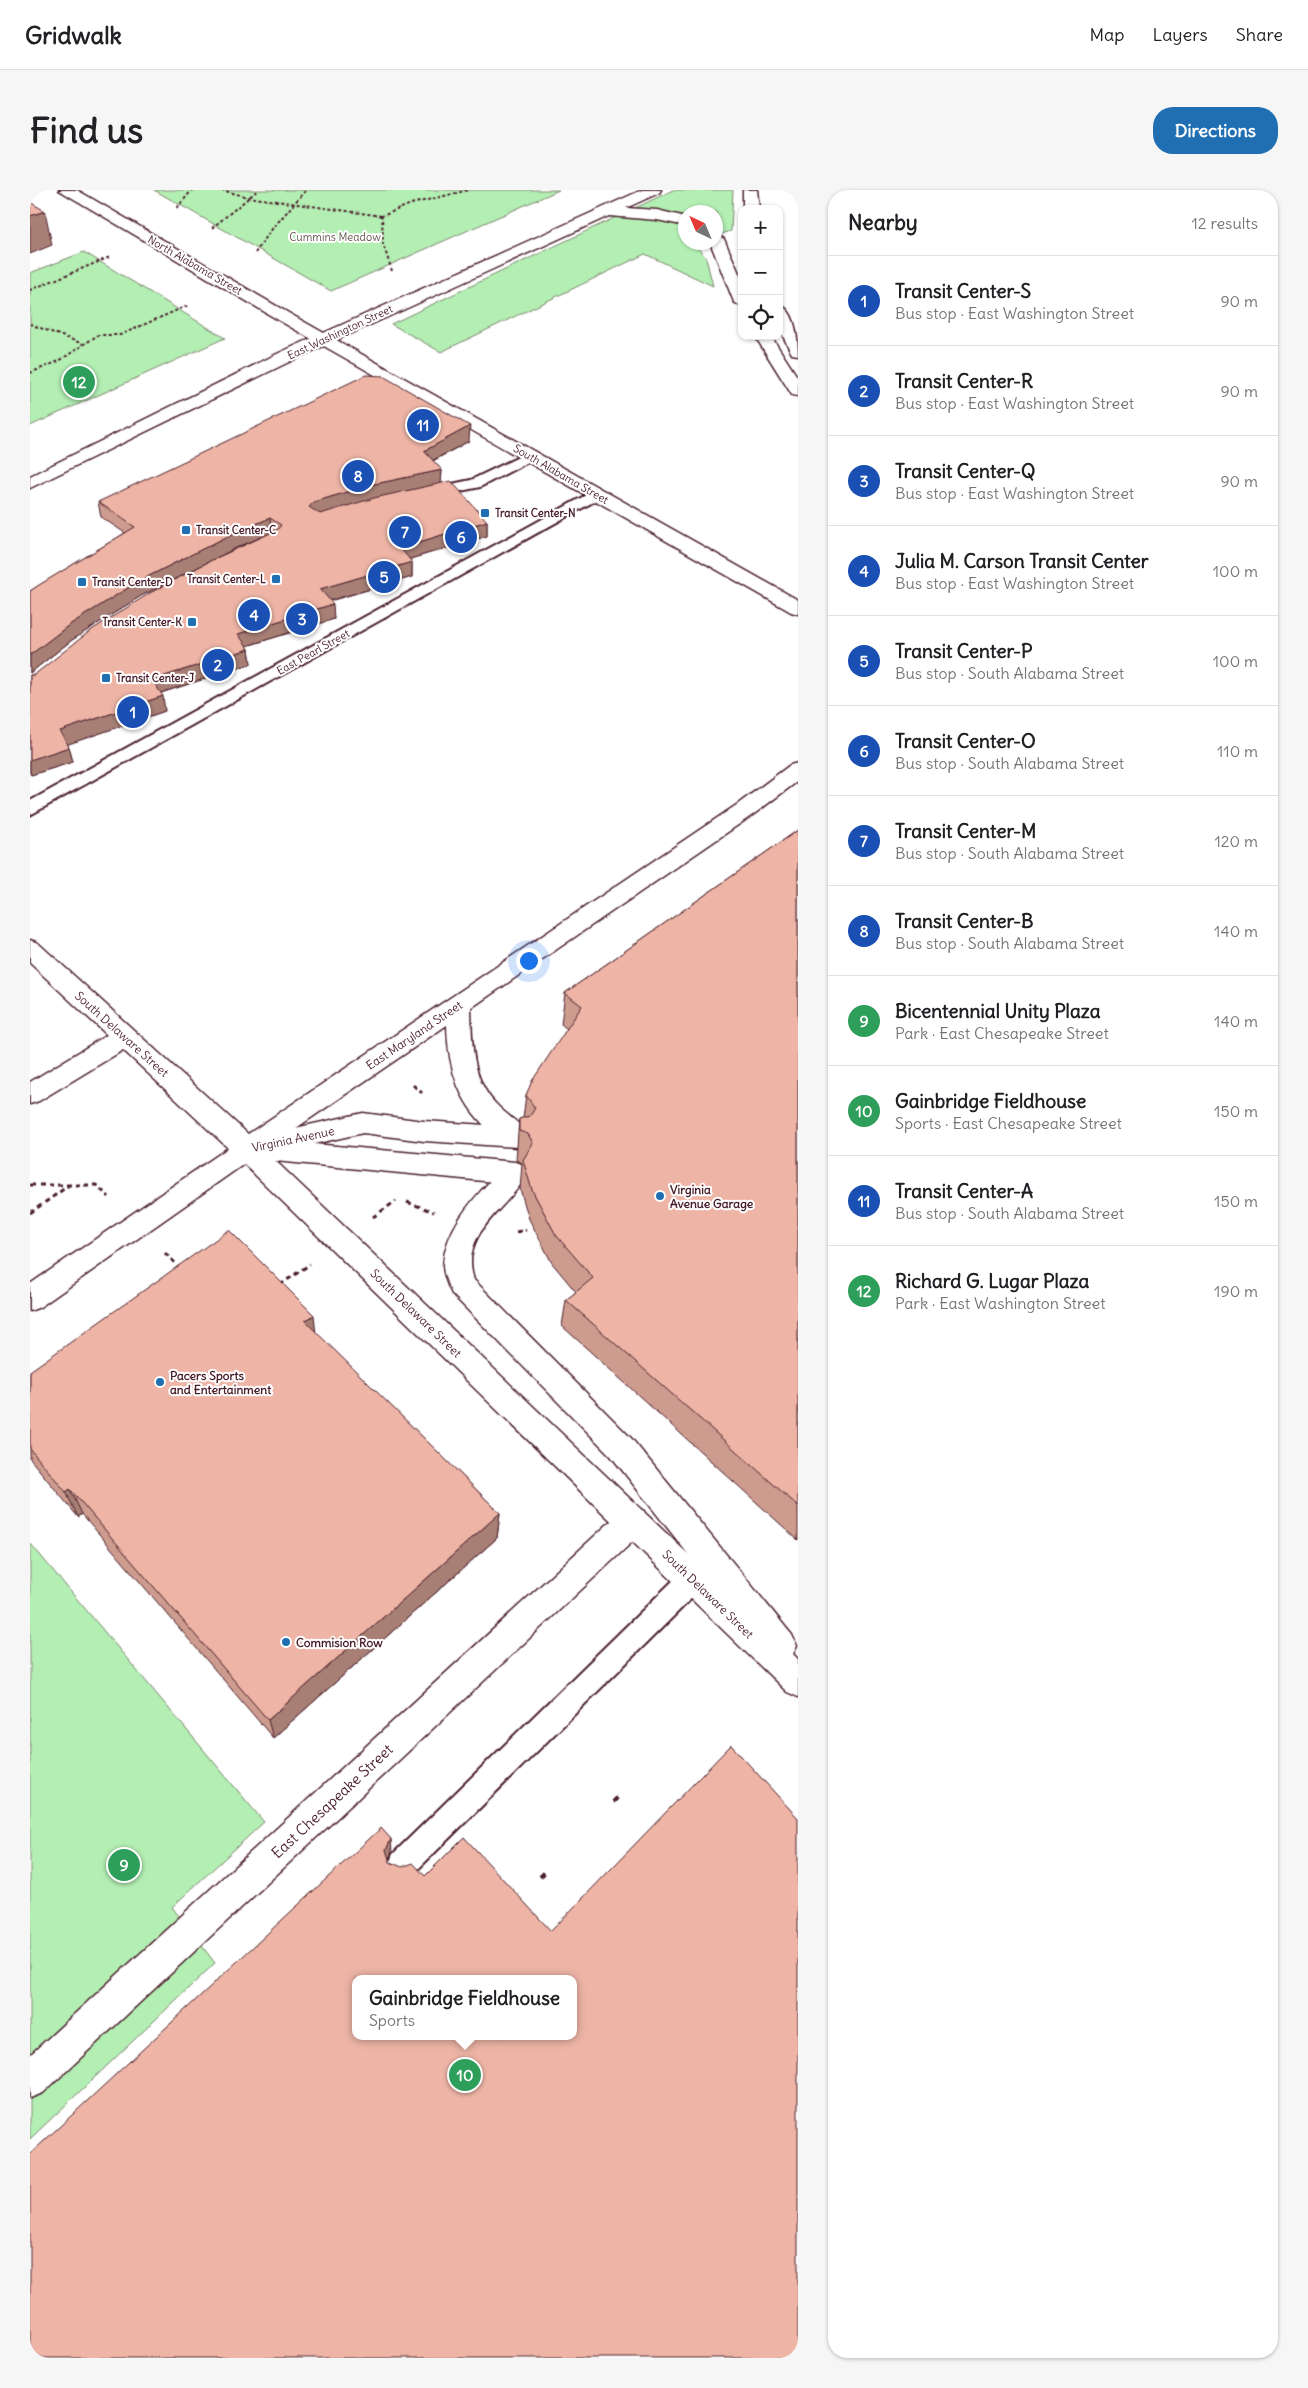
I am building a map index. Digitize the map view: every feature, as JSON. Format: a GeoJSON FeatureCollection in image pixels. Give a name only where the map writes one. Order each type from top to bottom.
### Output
{"type":"FeatureCollection","features":[{"type":"Feature","properties":{"kind":"main road","name":"North Alabama Street"},"geometry":{"type":"LineString","coordinates":[[66,190],[324,340]]}},
{"type":"Feature","properties":{"kind":"main road","name":"East Washington Street"},"geometry":{"type":"LineString","coordinates":[[30,483],[324,340],[654,190]]}},
{"type":"Feature","properties":{"kind":"main road"},"geometry":{"type":"LineString","coordinates":[[750,190],[751,205]]}},
{"type":"Feature","properties":{"kind":"main road"},"geometry":{"type":"LineString","coordinates":[[601,214],[622,211],[636,212],[678,220]]}},
{"type":"Feature","properties":{"kind":"main road"},"geometry":{"type":"LineString","coordinates":[[722,250],[739,295]]}},
{"type":"Feature","properties":{"kind":"main road"},"geometry":{"type":"LineString","coordinates":[[783,318],[798,350]]}},
{"type":"Feature","properties":{"kind":"main road","name":"South Alabama Street"},"geometry":{"type":"LineString","coordinates":[[324,340],[798,608]]}},
{"type":"Feature","properties":{"kind":"main road"},"geometry":{"type":"LineString","coordinates":[[766,340],[798,391]]}},
{"type":"Feature","properties":{"kind":"main road","name":"East Maryland Street"},"geometry":{"type":"LineString","coordinates":[[30,1299],[246,1149],[746,809],[798,770]]}},
{"type":"Feature","properties":{"kind":"main road","name":"South Delaware Street"},"geometry":{"type":"LineString","coordinates":[[30,950],[246,1149],[798,1681]]}},
{"type":"Feature","properties":{"kind":"main road","name":"Virginia Avenue"},"geometry":{"type":"LineString","coordinates":[[246,1149],[363,1124],[424,1131],[517,1137],[483,1108],[467,1082],[461,1062],[459,1004]]}},
{"type":"Feature","properties":{"kind":"main road"},"geometry":{"type":"LineString","coordinates":[[30,1094],[124,1037]]}},
{"type":"Feature","properties":{"kind":"main road","name":"Virginia Avenue"},"geometry":{"type":"LineString","coordinates":[[246,1149],[515,1173],[478,1212],[470,1226],[456,1265],[462,1286],[621,1447],[775,1636],[798,1672]]}},
{"type":"Feature","properties":{"kind":"main road","name":"East Chesapeake Street"},"geometry":{"type":"LineString","coordinates":[[30,2080],[633,1521]]}},
{"type":"Feature","properties":{"kind":"lane"},"geometry":{"type":"LineString","coordinates":[[414,497],[475,484],[529,456]]}},
{"type":"Feature","properties":{"kind":"lane","name":"East Pearl Street"},"geometry":{"type":"LineString","coordinates":[[30,810],[597,494]]}},
{"type":"Feature","properties":{"kind":"lane"},"geometry":{"type":"LineString","coordinates":[[403,1864],[693,1578]]}},
{"type":"Feature","properties":{"kind":"path"},"geometry":{"type":"LineString","coordinates":[[177,208],[192,190]]}},
{"type":"Feature","properties":{"kind":"path"},"geometry":{"type":"LineString","coordinates":[[221,190],[248,197],[382,216],[411,204],[469,190]]}},
{"type":"Feature","properties":{"kind":"path"},"geometry":{"type":"LineString","coordinates":[[212,228],[258,190]]}},
{"type":"Feature","properties":{"kind":"path"},"geometry":{"type":"LineString","coordinates":[[255,253],[272,229],[296,204],[306,190]]}},
{"type":"Feature","properties":{"kind":"path"},"geometry":{"type":"LineString","coordinates":[[382,216],[383,244],[392,271]]}},
{"type":"Feature","properties":{"kind":"path"},"geometry":{"type":"LineString","coordinates":[[30,290],[110,257]]}},
{"type":"Feature","properties":{"kind":"path"},"geometry":{"type":"LineString","coordinates":[[30,373],[59,361],[98,335],[120,335],[190,305]]}},
{"type":"Feature","properties":{"kind":"path"},"geometry":{"type":"LineString","coordinates":[[30,324],[83,344]]}},
{"type":"Feature","properties":{"kind":"path"},"geometry":{"type":"LineString","coordinates":[[30,1185],[68,1186],[30,1213]]}},
{"type":"Feature","properties":{"kind":"path"},"geometry":{"type":"LineString","coordinates":[[380,1212],[399,1199],[439,1214]]}},
{"type":"Feature","properties":{"kind":"path"},"geometry":{"type":"LineString","coordinates":[[169,1258],[185,1274]]}},
{"type":"Feature","properties":{"kind":"path"},"geometry":{"type":"LineString","coordinates":[[278,1287],[298,1273]]}},
{"type":"Feature","properties":{"kind":"path"},"geometry":{"type":"LineString","coordinates":[[613,1802],[620,1795]]}},
{"type":"Feature","properties":{"kind":"path"},"geometry":{"type":"LineString","coordinates":[[540,1877],[547,1870]]}},
{"type":"Feature","properties":{"kind":"green space","name":"Cummins Meadow"},"geometry":{"type":"Polygon","coordinates":[[[154,190],[559,190],[331,291],[154,190]]]}},
{"type":"Feature","properties":{"kind":"green space"},"geometry":{"type":"Polygon","coordinates":[[[673,190],[733,190],[731,231],[723,234],[723,205],[678,205],[678,250],[700,250],[706,258],[713,286],[645,254],[441,352],[391,324],[673,190]]]}},
{"type":"Feature","properties":{"kind":"green space"},"geometry":{"type":"Polygon","coordinates":[[[84,252],[225,338],[30,426],[30,273],[84,252]]]}},
{"type":"Feature","properties":{"kind":"green space"},"geometry":{"type":"Polygon","coordinates":[[[30,1543],[264,1822],[172,1907],[215,1963],[30,2139],[30,1543]]]}},
{"type":"Feature","properties":{"kind":"building"},"geometry":{"type":"Polygon","coordinates":[[[30,202],[45,211],[30,216],[30,202]]]}},
{"type":"Feature","properties":{"kind":"building"},"geometry":{"type":"Polygon","coordinates":[[[366,375],[383,376],[470,426],[424,451],[442,470],[370,485],[314,502],[309,507],[320,514],[374,498],[451,481],[487,521],[400,548],[412,562],[320,589],[333,604],[238,634],[249,649],[152,680],[163,696],[60,731],[69,747],[30,760],[30,675],[34,675],[90,631],[150,593],[212,560],[277,530],[281,525],[270,518],[234,533],[139,581],[69,625],[30,655],[30,591],[135,527],[98,502],[366,375]]]}},
{"type":"Feature","properties":{"kind":"building","name":"Virginia Avenue Garage"},"geometry":{"type":"Polygon","coordinates":[[[798,830],[798,1506],[566,1300],[593,1278],[556,1235],[532,1190],[523,1160],[533,1143],[528,1134],[519,1131],[519,1119],[530,1116],[535,1108],[526,1095],[532,1081],[582,1006],[565,993],[798,830]]]}},
{"type":"Feature","properties":{"kind":"building"},"geometry":{"type":"Polygon","coordinates":[[[229,1230],[314,1315],[305,1321],[500,1513],[268,1720],[70,1489],[66,1492],[30,1449],[30,1371],[229,1230]]]}},
{"type":"Feature","properties":{"kind":"building"},"geometry":{"type":"Polygon","coordinates":[[[731,1745],[798,1818],[798,2358],[30,2358],[30,2154],[381,1828],[391,1839],[386,1850],[390,1862],[402,1867],[413,1863],[425,1876],[464,1837],[551,1931],[731,1745]]]}},
{"type":"Feature","properties":{"kind":"place","name":"Richard G. Lugar Plaza"},"geometry":{"type":"Point","coordinates":[79,382]}},
{"type":"Feature","properties":{"kind":"place","name":"Transit Center-A"},"geometry":{"type":"Point","coordinates":[423,425]}},
{"type":"Feature","properties":{"kind":"place","name":"Transit Center-B"},"geometry":{"type":"Point","coordinates":[358,476]}},
{"type":"Feature","properties":{"kind":"place","name":"Transit Center-N"},"geometry":{"type":"Point","coordinates":[485,513]}},
{"type":"Feature","properties":{"kind":"place","name":"Transit Center-C"},"geometry":{"type":"Point","coordinates":[186,530]}},
{"type":"Feature","properties":{"kind":"place","name":"Transit Center-M"},"geometry":{"type":"Point","coordinates":[405,532]}},
{"type":"Feature","properties":{"kind":"place","name":"Transit Center-O"},"geometry":{"type":"Point","coordinates":[461,537]}},
{"type":"Feature","properties":{"kind":"place","name":"Transit Center-P"},"geometry":{"type":"Point","coordinates":[384,577]}},
{"type":"Feature","properties":{"kind":"place","name":"Transit Center-L"},"geometry":{"type":"Point","coordinates":[276,579]}},
{"type":"Feature","properties":{"kind":"place","name":"Transit Center-D"},"geometry":{"type":"Point","coordinates":[82,582]}},
{"type":"Feature","properties":{"kind":"place","name":"Julia M. Carson Transit Center"},"geometry":{"type":"Point","coordinates":[254,615]}},
{"type":"Feature","properties":{"kind":"place","name":"Transit Center-Q"},"geometry":{"type":"Point","coordinates":[302,619]}},
{"type":"Feature","properties":{"kind":"place","name":"Transit Center-K"},"geometry":{"type":"Point","coordinates":[192,622]}},
{"type":"Feature","properties":{"kind":"place","name":"Transit Center-R"},"geometry":{"type":"Point","coordinates":[218,665]}},
{"type":"Feature","properties":{"kind":"place","name":"Transit Center-J"},"geometry":{"type":"Point","coordinates":[106,678]}},
{"type":"Feature","properties":{"kind":"place","name":"Transit Center-S"},"geometry":{"type":"Point","coordinates":[133,712]}},
{"type":"Feature","properties":{"kind":"place","name":"Virginia Avenue Garage"},"geometry":{"type":"Point","coordinates":[660,1196]}},
{"type":"Feature","properties":{"kind":"place","name":"Pacers Sports and Entertainment"},"geometry":{"type":"Point","coordinates":[160,1382]}},
{"type":"Feature","properties":{"kind":"place","name":"Commision Row"},"geometry":{"type":"Point","coordinates":[286,1642]}},
{"type":"Feature","properties":{"kind":"place","name":"Bicentennial Unity Plaza"},"geometry":{"type":"Point","coordinates":[124,1865]}},
{"type":"Feature","properties":{"kind":"place","name":"Gainbridge Fieldhouse"},"geometry":{"type":"Point","coordinates":[465,2075]}}]}
